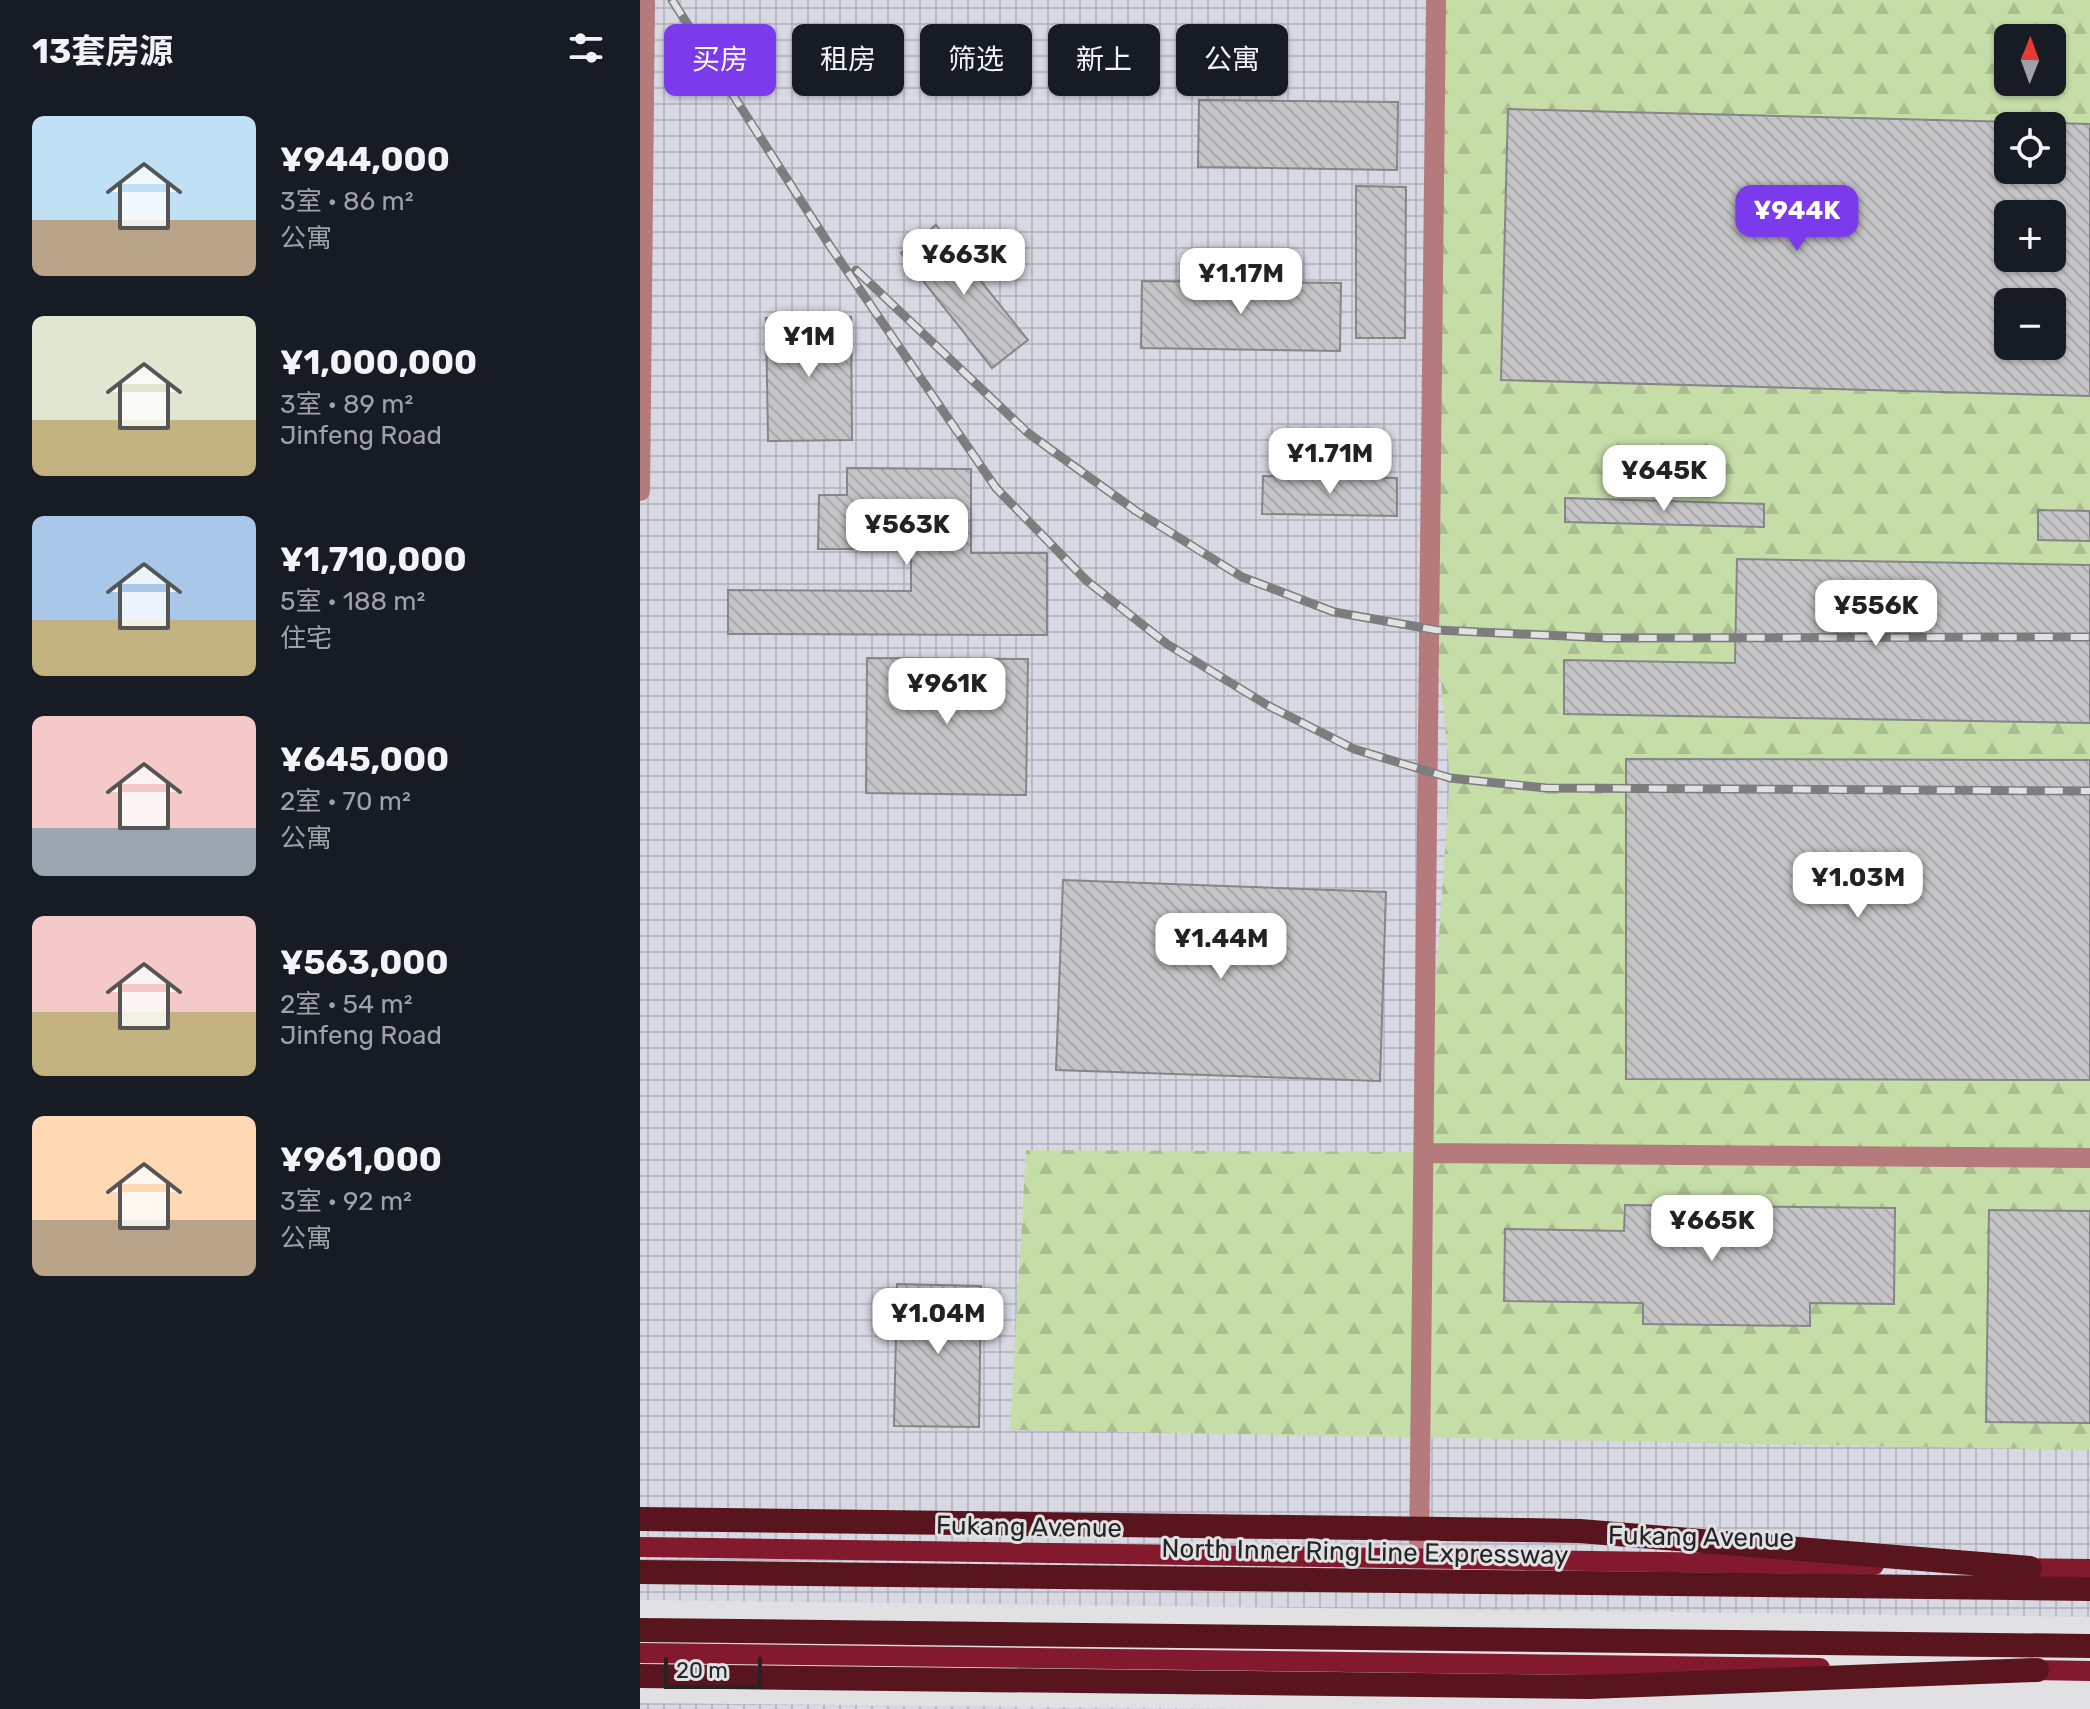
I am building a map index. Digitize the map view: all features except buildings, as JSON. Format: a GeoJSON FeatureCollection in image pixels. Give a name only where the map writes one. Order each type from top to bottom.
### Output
{"type":"FeatureCollection","features":[{"type":"Feature","properties":{"kind":"highway"},"geometry":{"type":"LineString","coordinates":[[640,1519],[1580,1531],[2030,1568]]}},
{"type":"Feature","properties":{"kind":"highway","name":"North Inner Ring Line Expressway"},"geometry":{"type":"LineString","coordinates":[[640,1572],[2090,1589]]}},
{"type":"Feature","properties":{"kind":"highway"},"geometry":{"type":"LineString","coordinates":[[640,1630],[2090,1646]]}},
{"type":"Feature","properties":{"kind":"highway"},"geometry":{"type":"LineString","coordinates":[[640,1676],[1520,1686],[2037,1670]]}},
{"type":"Feature","properties":{"kind":"main road","name":"Fukang Avenue"},"geometry":{"type":"LineString","coordinates":[[640,1547],[2090,1569]]}},
{"type":"Feature","properties":{"kind":"main road"},"geometry":{"type":"LineString","coordinates":[[640,1653],[2090,1671]]}},
{"type":"Feature","properties":{"kind":"street"},"geometry":{"type":"LineString","coordinates":[[640,491],[645,0]]}},
{"type":"Feature","properties":{"kind":"street"},"geometry":{"type":"LineString","coordinates":[[1419,1558],[1436,0]]}},
{"type":"Feature","properties":{"kind":"street"},"geometry":{"type":"LineString","coordinates":[[1424,1153],[2090,1158]]}},
{"type":"Feature","properties":{"kind":"shaded area"},"geometry":{"type":"Polygon","coordinates":[[[640,0],[2090,0],[2090,1617],[640,1600],[640,0]]]}},
{"type":"Feature","properties":{"kind":"shaded area"},"geometry":{"type":"Polygon","coordinates":[[[640,1703],[1275,1709],[640,1709],[640,1703]]]}},
{"type":"Feature","properties":{"kind":"green space"},"geometry":{"type":"Polygon","coordinates":[[[1436,0],[2090,0],[2090,1450],[1010,1430],[1026,1150],[1424,1152],[1450,778],[1436,630],[1436,0]]]}},
{"type":"Feature","properties":{"kind":"railway"},"geometry":{"type":"LineString","coordinates":[[672,0],[830,246],[996,488],[1087,581],[1167,644],[1267,705],[1354,749],[1450,778],[1546,788],[2090,791]]}},
{"type":"Feature","properties":{"kind":"railway"},"geometry":{"type":"LineString","coordinates":[[856,270],[1028,433],[1136,511],[1242,577],[1334,612],[1436,630],[1607,638],[2090,637]]}}]}
